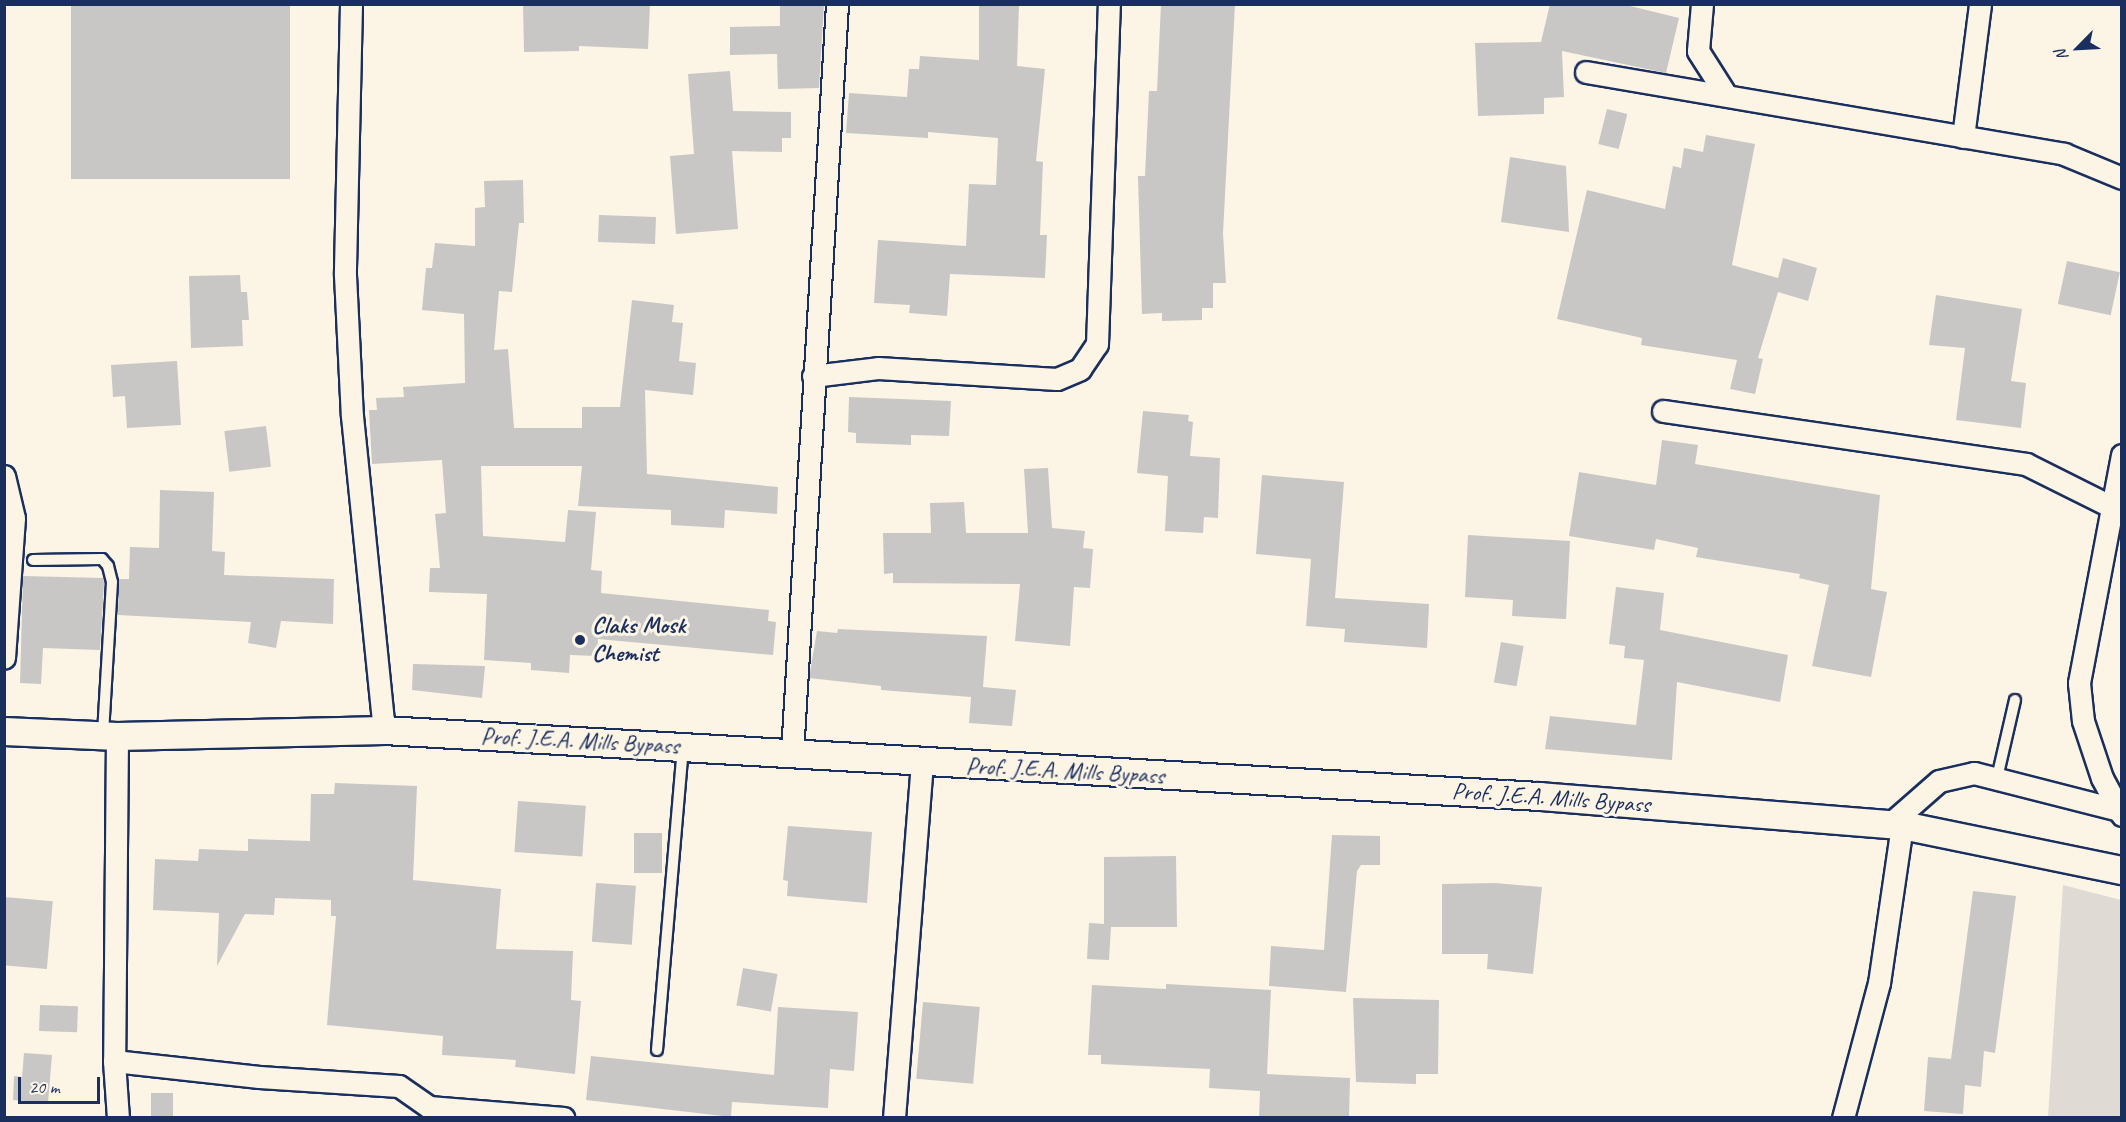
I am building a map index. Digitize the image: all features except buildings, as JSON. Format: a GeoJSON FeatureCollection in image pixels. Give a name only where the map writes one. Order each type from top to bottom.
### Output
{"type":"FeatureCollection","features":[{"type":"Feature","properties":{"kind":"street"},"geometry":{"type":"LineString","coordinates":[[351,4],[345,275],[352,416],[384,730]]}},
{"type":"Feature","properties":{"kind":"street"},"geometry":{"type":"LineString","coordinates":[[792,753],[837,4]]}},
{"type":"Feature","properties":{"kind":"street"},"geometry":{"type":"LineString","coordinates":[[813,376],[878,368],[1057,379],[1080,369],[1097,344],[1109,4]]}},
{"type":"Feature","properties":{"kind":"street"},"geometry":{"type":"LineString","coordinates":[[1702,4],[1698,51],[1726,95]]}},
{"type":"Feature","properties":{"kind":"street"},"geometry":{"type":"LineString","coordinates":[[1963,137],[1980,4]]}},
{"type":"Feature","properties":{"kind":"street"},"geometry":{"type":"LineString","coordinates":[[1586,72],[2064,154],[2121,178]]}},
{"type":"Feature","properties":{"kind":"street"},"geometry":{"type":"LineString","coordinates":[[1663,411],[2026,464],[2112,507]]}},
{"type":"Feature","properties":{"kind":"street"},"geometry":{"type":"LineString","coordinates":[[2120,813],[2102,778],[2083,721],[2079,683],[2121,455]]}},
{"type":"Feature","properties":{"kind":"street"},"geometry":{"type":"LineString","coordinates":[[4,476],[14,518],[4,658]]}},
{"type":"Feature","properties":{"kind":"street","name":"Prof. J.E.A. Mills Bypass"},"geometry":{"type":"LineString","coordinates":[[4,731],[110,735],[384,730],[792,753],[922,764],[1539,796],[1896,824],[2121,870]]}},
{"type":"Feature","properties":{"kind":"street"},"geometry":{"type":"LineString","coordinates":[[110,735],[114,1061],[118,1118]]}},
{"type":"Feature","properties":{"kind":"street"},"geometry":{"type":"LineString","coordinates":[[894,1118],[922,764]]}},
{"type":"Feature","properties":{"kind":"street"},"geometry":{"type":"LineString","coordinates":[[1843,1118],[1879,983],[1896,824],[1939,782],[1965,774],[1996,778],[2120,813]]}},
{"type":"Feature","properties":{"kind":"street"},"geometry":{"type":"LineString","coordinates":[[114,1061],[259,1077],[399,1086],[428,1112],[564,1118]]}},
{"type":"Feature","properties":{"kind":"lane"},"geometry":{"type":"LineString","coordinates":[[33,560],[102,559],[108,566],[112,582],[110,735]]}},
{"type":"Feature","properties":{"kind":"lane"},"geometry":{"type":"LineString","coordinates":[[1996,778],[2015,699]]}},
{"type":"Feature","properties":{"kind":"lane"},"geometry":{"type":"LineString","coordinates":[[657,1050],[683,747]]}},
{"type":"Feature","properties":{"kind":"shaded area"},"geometry":{"type":"Polygon","coordinates":[[[2063,885],[2121,900],[2121,1117],[2048,1117],[2063,885]]]}},
{"type":"Feature","properties":{"kind":"place","name":"Claks Mosk Chemist"},"geometry":{"type":"Point","coordinates":[580,640]}}]}
